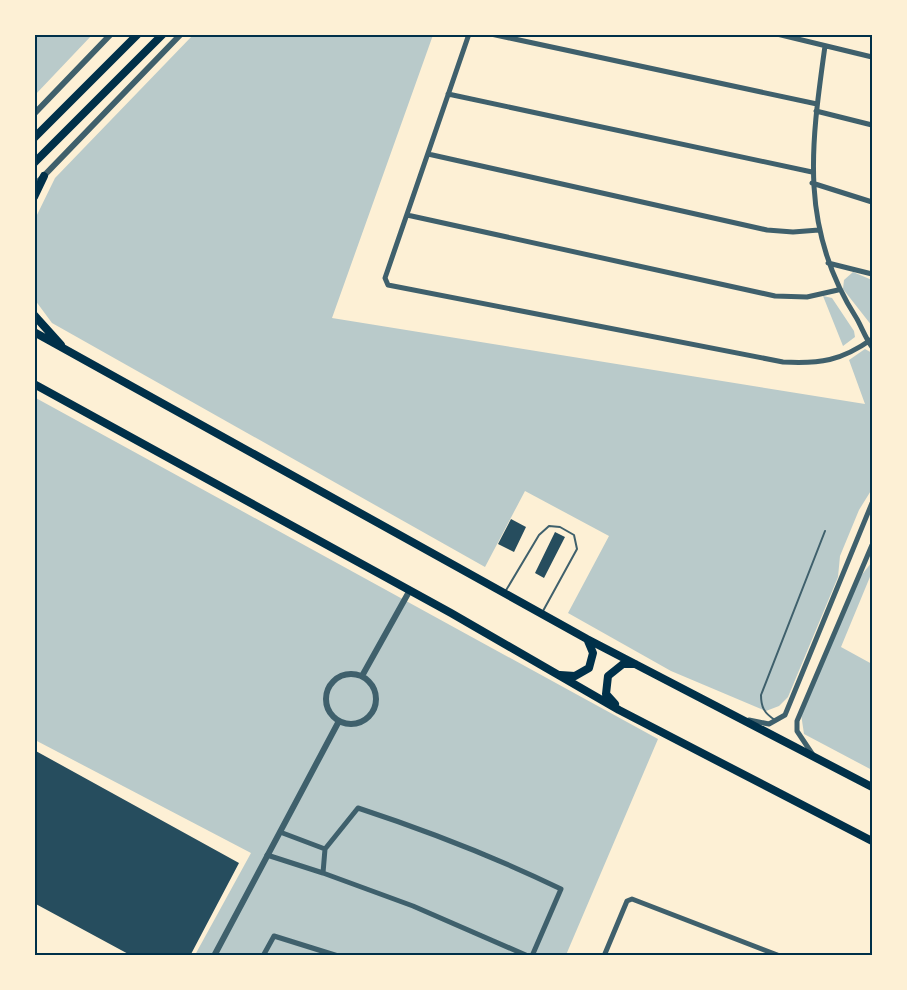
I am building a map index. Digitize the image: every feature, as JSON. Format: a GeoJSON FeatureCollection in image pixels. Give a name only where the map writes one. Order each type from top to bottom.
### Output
{"type":"FeatureCollection","features":[{"type":"Feature","properties":{"kind":"highway"},"geometry":{"type":"LineString","coordinates":[[34,163],[163,34]]}},
{"type":"Feature","properties":{"kind":"highway"},"geometry":{"type":"LineString","coordinates":[[34,138],[135,37]]}},
{"type":"Feature","properties":{"kind":"main road"},"geometry":{"type":"LineString","coordinates":[[34,197],[44,176]]}},
{"type":"Feature","properties":{"kind":"main road"},"geometry":{"type":"LineString","coordinates":[[34,315],[69,352]]}},
{"type":"Feature","properties":{"kind":"main road"},"geometry":{"type":"LineString","coordinates":[[34,332],[587,639],[873,787]]}},
{"type":"Feature","properties":{"kind":"main road"},"geometry":{"type":"LineString","coordinates":[[34,384],[410,590],[619,710],[872,841]]}},
{"type":"Feature","properties":{"kind":"main road"},"geometry":{"type":"LineString","coordinates":[[559,675],[575,676],[589,668],[593,653],[587,639]]}},
{"type":"Feature","properties":{"kind":"main road"},"geometry":{"type":"LineString","coordinates":[[619,710],[606,694],[608,676],[623,664],[642,666]]}},
{"type":"Feature","properties":{"kind":"street"},"geometry":{"type":"LineString","coordinates":[[34,114],[111,34]]}},
{"type":"Feature","properties":{"kind":"street"},"geometry":{"type":"LineString","coordinates":[[34,186],[181,34]]}},
{"type":"Feature","properties":{"kind":"street"},"geometry":{"type":"LineString","coordinates":[[469,34],[385,282],[392,287],[783,362],[819,364],[832,361],[872,342],[838,290],[819,230],[812,172],[816,111],[825,46]]}},
{"type":"Feature","properties":{"kind":"street"},"geometry":{"type":"LineString","coordinates":[[491,34],[817,104]]}},
{"type":"Feature","properties":{"kind":"street"},"geometry":{"type":"LineString","coordinates":[[777,34],[873,57]]}},
{"type":"Feature","properties":{"kind":"street"},"geometry":{"type":"LineString","coordinates":[[448,94],[812,172]]}},
{"type":"Feature","properties":{"kind":"street"},"geometry":{"type":"LineString","coordinates":[[816,111],[873,125]]}},
{"type":"Feature","properties":{"kind":"street"},"geometry":{"type":"LineString","coordinates":[[428,154],[767,230],[793,232],[819,230]]}},
{"type":"Feature","properties":{"kind":"street"},"geometry":{"type":"LineString","coordinates":[[812,183],[873,202]]}},
{"type":"Feature","properties":{"kind":"street"},"geometry":{"type":"LineString","coordinates":[[407,215],[775,296],[807,297],[838,290]]}},
{"type":"Feature","properties":{"kind":"street"},"geometry":{"type":"LineString","coordinates":[[828,263],[873,274]]}},
{"type":"Feature","properties":{"kind":"street"},"geometry":{"type":"LineString","coordinates":[[737,717],[769,724],[785,715],[873,503]]}},
{"type":"Feature","properties":{"kind":"street"},"geometry":{"type":"LineString","coordinates":[[814,756],[797,731],[796,721],[873,545]]}},
{"type":"Feature","properties":{"kind":"street"},"geometry":{"type":"LineString","coordinates":[[843,576],[855,582]]}},
{"type":"Feature","properties":{"kind":"street"},"geometry":{"type":"LineString","coordinates":[[362,676],[410,590]]}},
{"type":"Feature","properties":{"kind":"street"},"geometry":{"type":"LineString","coordinates":[[345,675],[362,676],[373,687],[376,695],[373,710],[362,721],[347,723],[339,721],[328,708],[326,700],[331,684],[345,675]]}},
{"type":"Feature","properties":{"kind":"street"},"geometry":{"type":"LineString","coordinates":[[214,956],[339,721]]}},
{"type":"Feature","properties":{"kind":"street"},"geometry":{"type":"LineString","coordinates":[[267,855],[413,906],[530,956],[561,889],[496,859],[412,825],[358,808],[325,849],[323,873]]}},
{"type":"Feature","properties":{"kind":"street"},"geometry":{"type":"LineString","coordinates":[[280,832],[325,849]]}},
{"type":"Feature","properties":{"kind":"street"},"geometry":{"type":"LineString","coordinates":[[604,956],[627,901],[632,899],[780,956]]}},
{"type":"Feature","properties":{"kind":"street"},"geometry":{"type":"LineString","coordinates":[[263,956],[274,936],[338,956]]}},
{"type":"Feature","properties":{"kind":"lane"},"geometry":{"type":"LineString","coordinates":[[504,593],[544,529],[554,525],[568,531],[576,540],[577,549],[541,614]]}},
{"type":"Feature","properties":{"kind":"lane"},"geometry":{"type":"LineString","coordinates":[[777,721],[766,714],[761,705],[761,694],[825,531]]}},
{"type":"Feature","properties":{"kind":"lane"},"geometry":{"type":"LineString","coordinates":[[34,953],[39,956]]}},
{"type":"Feature","properties":{"kind":"shaded area"},"geometry":{"type":"Polygon","coordinates":[[[34,35],[92,35],[35,95],[34,35]]]}},
{"type":"Feature","properties":{"kind":"shaded area"},"geometry":{"type":"Polygon","coordinates":[[[193,35],[433,35],[332,318],[865,404],[849,360],[865,349],[872,353],[872,489],[859,510],[840,556],[838,577],[788,697],[779,706],[766,711],[671,671],[568,613],[609,536],[525,491],[485,567],[52,323],[35,300],[35,219],[55,178],[193,35]]]}},
{"type":"Feature","properties":{"kind":"shaded area"},"geometry":{"type":"Polygon","coordinates":[[[853,272],[872,280],[872,326],[843,289],[844,280],[853,272]]]}},
{"type":"Feature","properties":{"kind":"shaded area"},"geometry":{"type":"Polygon","coordinates":[[[823,296],[832,298],[854,331],[855,337],[843,346],[823,296]]]}},
{"type":"Feature","properties":{"kind":"shaded area"},"geometry":{"type":"Polygon","coordinates":[[[34,397],[658,739],[566,955],[195,955],[251,853],[35,740],[34,397]]]}},
{"type":"Feature","properties":{"kind":"shaded area"},"geometry":{"type":"Polygon","coordinates":[[[872,562],[872,572],[841,647],[872,664],[872,770],[804,734],[801,714],[860,577],[872,562]]]}},
{"type":"Feature","properties":{"kind":"building"},"geometry":{"type":"Polygon","coordinates":[[[511,519],[526,527],[514,552],[498,544],[511,519]]]}},
{"type":"Feature","properties":{"kind":"building"},"geometry":{"type":"Polygon","coordinates":[[[555,532],[565,537],[544,578],[535,573],[555,532]]]}},
{"type":"Feature","properties":{"kind":"building"},"geometry":{"type":"Polygon","coordinates":[[[34,750],[239,863],[190,956],[132,956],[34,903],[34,750]]]}}]}
